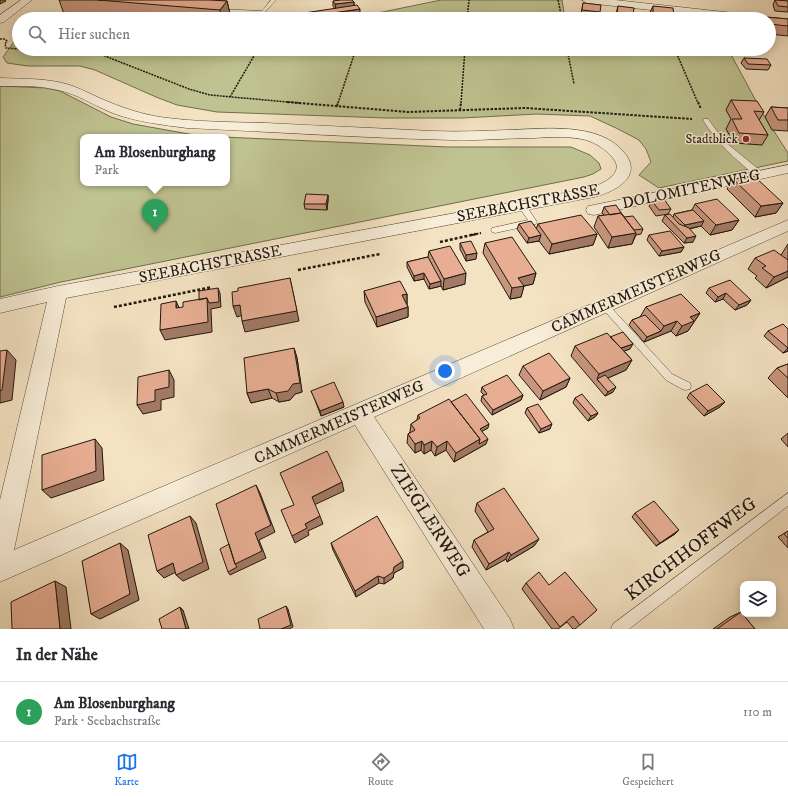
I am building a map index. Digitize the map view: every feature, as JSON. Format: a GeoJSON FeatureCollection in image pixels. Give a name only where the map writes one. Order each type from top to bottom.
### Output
{"type":"FeatureCollection","features":[{"type":"Feature","properties":{"kind":"street"},"geometry":{"type":"LineString","coordinates":[[0,20],[27,0]]}},
{"type":"Feature","properties":{"kind":"street"},"geometry":{"type":"LineString","coordinates":[[586,0],[696,12]]}},
{"type":"Feature","properties":{"kind":"street"},"geometry":{"type":"LineString","coordinates":[[685,0],[687,11]]}},
{"type":"Feature","properties":{"kind":"street","name":"SEEBACHSTRASSE"},"geometry":{"type":"LineString","coordinates":[[0,82],[58,86],[129,114],[174,123],[202,126],[454,136],[566,133],[580,135],[599,141],[614,150],[622,158],[624,169],[620,178],[608,187],[594,192],[58,293],[0,306]]}},
{"type":"Feature","properties":{"kind":"street","name":"DOLOMITENWEG"},"geometry":{"type":"LineString","coordinates":[[594,210],[788,169]]}},
{"type":"Feature","properties":{"kind":"street","name":"CAMMERMEISTERWEG"},"geometry":{"type":"LineString","coordinates":[[0,569],[788,225]]}},
{"type":"Feature","properties":{"kind":"street"},"geometry":{"type":"LineString","coordinates":[[0,554],[58,293]]}},
{"type":"Feature","properties":{"kind":"street","name":"ZIEGLERWEG"},"geometry":{"type":"LineString","coordinates":[[359,412],[500,629]]}},
{"type":"Feature","properties":{"kind":"lane"},"geometry":{"type":"LineString","coordinates":[[264,12],[274,0]]}},
{"type":"Feature","properties":{"kind":"lane"},"geometry":{"type":"LineString","coordinates":[[210,9],[250,12]]}},
{"type":"Feature","properties":{"kind":"lane"},"geometry":{"type":"LineString","coordinates":[[706,120],[714,134],[728,150],[759,174]]}},
{"type":"Feature","properties":{"kind":"lane"},"geometry":{"type":"LineString","coordinates":[[495,230],[533,222],[522,206]]}},
{"type":"Feature","properties":{"kind":"lane"},"geometry":{"type":"LineString","coordinates":[[604,306],[669,377],[686,386]]}},
{"type":"Feature","properties":{"kind":"lane","name":"KIRCHHOFFWEG"},"geometry":{"type":"LineString","coordinates":[[618,629],[788,499]]}},
{"type":"Feature","properties":{"kind":"path"},"geometry":{"type":"LineString","coordinates":[[468,12],[469,0]]}},
{"type":"Feature","properties":{"kind":"path"},"geometry":{"type":"LineString","coordinates":[[558,0],[561,12]]}},
{"type":"Feature","properties":{"kind":"path"},"geometry":{"type":"LineString","coordinates":[[0,39],[5,39],[7,41],[5,44],[6,48],[12,50]]}},
{"type":"Feature","properties":{"kind":"path"},"geometry":{"type":"LineString","coordinates":[[102,56],[189,89],[210,95],[408,112],[525,108],[706,120],[678,56]]}},
{"type":"Feature","properties":{"kind":"path"},"geometry":{"type":"LineString","coordinates":[[230,97],[254,56]]}},
{"type":"Feature","properties":{"kind":"path"},"geometry":{"type":"LineString","coordinates":[[337,106],[354,56]]}},
{"type":"Feature","properties":{"kind":"path"},"geometry":{"type":"LineString","coordinates":[[460,110],[464,56]]}},
{"type":"Feature","properties":{"kind":"path"},"geometry":{"type":"LineString","coordinates":[[568,56],[574,84]]}},
{"type":"Feature","properties":{"kind":"path"},"geometry":{"type":"LineString","coordinates":[[440,242],[495,230]]}},
{"type":"Feature","properties":{"kind":"path"},"geometry":{"type":"LineString","coordinates":[[298,270],[380,254]]}},
{"type":"Feature","properties":{"kind":"path"},"geometry":{"type":"LineString","coordinates":[[114,307],[212,287]]}},
{"type":"Feature","properties":{"kind":"green space"},"geometry":{"type":"Polygon","coordinates":[[[441,0],[562,0],[564,12],[383,12],[441,0]]]}},
{"type":"Feature","properties":{"kind":"green space"},"geometry":{"type":"Polygon","coordinates":[[[12,45],[12,56],[732,56],[763,114],[788,153],[788,161],[659,188],[639,175],[651,162],[646,149],[639,140],[590,116],[537,114],[462,118],[386,118],[217,112],[177,105],[95,70],[80,66],[28,66],[7,63],[3,57],[12,45]]]}},
{"type":"Feature","properties":{"kind":"green space"},"geometry":{"type":"Polygon","coordinates":[[[0,86],[46,88],[60,91],[111,117],[133,124],[189,134],[80,134],[80,186],[230,186],[230,137],[448,147],[571,147],[590,155],[599,163],[601,169],[584,177],[61,282],[0,297],[0,86]]]}},
{"type":"Feature","properties":{"kind":"building"},"geometry":{"type":"Polygon","coordinates":[[[98,0],[210,0],[227,1],[220,10],[98,0]]]}},
{"type":"Feature","properties":{"kind":"building"},"geometry":{"type":"Polygon","coordinates":[[[352,0],[354,2],[335,4],[333,1],[352,0]]]}},
{"type":"Feature","properties":{"kind":"building"},"geometry":{"type":"Polygon","coordinates":[[[775,0],[788,1],[788,7],[778,6],[775,0]]]}},
{"type":"Feature","properties":{"kind":"building"},"geometry":{"type":"Polygon","coordinates":[[[583,3],[601,5],[600,12],[582,10],[583,3]]]}},
{"type":"Feature","properties":{"kind":"building"},"geometry":{"type":"Polygon","coordinates":[[[357,5],[360,9],[340,12],[311,12],[357,5]]]}},
{"type":"Feature","properties":{"kind":"building"},"geometry":{"type":"Polygon","coordinates":[[[618,6],[634,8],[633,12],[617,12],[618,6]]]}},
{"type":"Feature","properties":{"kind":"building"},"geometry":{"type":"Polygon","coordinates":[[[653,6],[673,8],[673,12],[653,12],[653,6]]]}},
{"type":"Feature","properties":{"kind":"building"},"geometry":{"type":"Polygon","coordinates":[[[776,18],[788,19],[788,26],[776,25],[776,18]]]}},
{"type":"Feature","properties":{"kind":"building"},"geometry":{"type":"Polygon","coordinates":[[[744,58],[767,59],[771,65],[748,64],[744,58]]]}},
{"type":"Feature","properties":{"kind":"building"},"geometry":{"type":"Polygon","coordinates":[[[731,100],[757,101],[764,112],[754,111],[768,135],[739,133],[732,119],[742,119],[731,100]]]}},
{"type":"Feature","properties":{"kind":"building"},"geometry":{"type":"Polygon","coordinates":[[[771,107],[788,108],[788,120],[778,120],[771,107]]]}},
{"type":"Feature","properties":{"kind":"building"},"geometry":{"type":"Polygon","coordinates":[[[754,176],[783,203],[761,206],[733,179],[754,176]]]}},
{"type":"Feature","properties":{"kind":"building"},"geometry":{"type":"Polygon","coordinates":[[[306,194],[328,195],[326,204],[304,204],[306,194]]]}},
{"type":"Feature","properties":{"kind":"building"},"geometry":{"type":"Polygon","coordinates":[[[664,199],[671,209],[659,210],[652,201],[664,199]]]}},
{"type":"Feature","properties":{"kind":"building"},"geometry":{"type":"Polygon","coordinates":[[[717,199],[739,220],[716,225],[695,204],[717,199]]]}},
{"type":"Feature","properties":{"kind":"building"},"geometry":{"type":"Polygon","coordinates":[[[616,205],[624,217],[621,213],[610,215],[604,207],[616,205]]]}},
{"type":"Feature","properties":{"kind":"building"},"geometry":{"type":"Polygon","coordinates":[[[693,210],[704,221],[685,225],[674,214],[693,210]]]}},
{"type":"Feature","properties":{"kind":"building"},"geometry":{"type":"Polygon","coordinates":[[[621,213],[636,233],[612,237],[598,216],[621,213]]]}},
{"type":"Feature","properties":{"kind":"building"},"geometry":{"type":"Polygon","coordinates":[[[670,214],[679,224],[689,228],[696,236],[687,238],[665,215],[670,214]]]}},
{"type":"Feature","properties":{"kind":"building"},"geometry":{"type":"Polygon","coordinates":[[[581,215],[597,234],[552,244],[538,224],[581,215]]]}},
{"type":"Feature","properties":{"kind":"building"},"geometry":{"type":"Polygon","coordinates":[[[633,216],[643,229],[634,230],[624,217],[633,216]]]}},
{"type":"Feature","properties":{"kind":"building"},"geometry":{"type":"Polygon","coordinates":[[[531,221],[541,235],[529,238],[519,224],[531,221]]]}},
{"type":"Feature","properties":{"kind":"building"},"geometry":{"type":"Polygon","coordinates":[[[670,231],[684,247],[662,251],[649,235],[670,231]]]}},
{"type":"Feature","properties":{"kind":"building"},"geometry":{"type":"Polygon","coordinates":[[[512,237],[536,273],[518,278],[524,286],[512,288],[485,243],[512,237]]]}},
{"type":"Feature","properties":{"kind":"building"},"geometry":{"type":"Polygon","coordinates":[[[471,241],[477,253],[466,255],[460,243],[471,241]]]}},
{"type":"Feature","properties":{"kind":"building"},"geometry":{"type":"Polygon","coordinates":[[[450,246],[466,273],[444,279],[429,251],[450,246]]]}},
{"type":"Feature","properties":{"kind":"building"},"geometry":{"type":"Polygon","coordinates":[[[774,250],[788,260],[788,271],[774,277],[762,268],[766,266],[755,258],[774,250]]]}},
{"type":"Feature","properties":{"kind":"building"},"geometry":{"type":"Polygon","coordinates":[[[428,257],[441,281],[430,284],[424,273],[414,276],[407,262],[428,257]]]}},
{"type":"Feature","properties":{"kind":"building"},"geometry":{"type":"Polygon","coordinates":[[[290,278],[297,311],[242,321],[240,305],[233,306],[232,292],[238,291],[238,288],[290,278]]]}},
{"type":"Feature","properties":{"kind":"building"},"geometry":{"type":"Polygon","coordinates":[[[730,280],[751,300],[739,305],[726,293],[718,297],[709,288],[730,280]]]}},
{"type":"Feature","properties":{"kind":"building"},"geometry":{"type":"Polygon","coordinates":[[[400,281],[407,294],[402,295],[408,307],[376,317],[364,291],[400,281]]]}},
{"type":"Feature","properties":{"kind":"building"},"geometry":{"type":"Polygon","coordinates":[[[218,288],[219,302],[209,303],[207,298],[199,300],[199,291],[218,288]]]}},
{"type":"Feature","properties":{"kind":"building"},"geometry":{"type":"Polygon","coordinates":[[[681,294],[700,313],[690,317],[694,321],[682,326],[677,321],[664,326],[646,307],[681,294]]]}},
{"type":"Feature","properties":{"kind":"building"},"geometry":{"type":"Polygon","coordinates":[[[207,298],[208,322],[160,330],[161,304],[176,301],[176,308],[183,307],[183,302],[207,298]]]}},
{"type":"Feature","properties":{"kind":"building"},"geometry":{"type":"Polygon","coordinates":[[[645,315],[661,331],[647,337],[632,320],[645,315]]]}},
{"type":"Feature","properties":{"kind":"building"},"geometry":{"type":"Polygon","coordinates":[[[783,324],[788,329],[788,348],[768,331],[783,324]]]}},
{"type":"Feature","properties":{"kind":"building"},"geometry":{"type":"Polygon","coordinates":[[[623,332],[633,344],[621,348],[610,337],[623,332]]]}},
{"type":"Feature","properties":{"kind":"building"},"geometry":{"type":"Polygon","coordinates":[[[607,333],[632,360],[599,374],[575,346],[607,333]]]}},
{"type":"Feature","properties":{"kind":"building"},"geometry":{"type":"Polygon","coordinates":[[[294,348],[300,383],[293,384],[288,391],[276,393],[268,389],[247,393],[244,358],[294,348]]]}},
{"type":"Feature","properties":{"kind":"building"},"geometry":{"type":"Polygon","coordinates":[[[7,350],[2,390],[0,391],[0,351],[7,350]]]}},
{"type":"Feature","properties":{"kind":"building"},"geometry":{"type":"Polygon","coordinates":[[[549,353],[570,378],[543,391],[523,366],[549,353]]]}},
{"type":"Feature","properties":{"kind":"building"},"geometry":{"type":"Polygon","coordinates":[[[788,364],[788,378],[777,368],[788,364]]]}},
{"type":"Feature","properties":{"kind":"building"},"geometry":{"type":"Polygon","coordinates":[[[169,370],[169,387],[155,390],[155,401],[137,405],[138,377],[169,370]]]}},
{"type":"Feature","properties":{"kind":"building"},"geometry":{"type":"Polygon","coordinates":[[[507,375],[523,395],[493,410],[482,396],[487,394],[482,387],[507,375]]]}},
{"type":"Feature","properties":{"kind":"building"},"geometry":{"type":"Polygon","coordinates":[[[605,375],[616,387],[608,392],[597,379],[605,375]]]}},
{"type":"Feature","properties":{"kind":"building"},"geometry":{"type":"Polygon","coordinates":[[[334,382],[343,402],[320,411],[311,391],[334,382]]]}},
{"type":"Feature","properties":{"kind":"building"},"geometry":{"type":"Polygon","coordinates":[[[707,384],[725,402],[708,411],[690,393],[707,384]]]}},
{"type":"Feature","properties":{"kind":"building"},"geometry":{"type":"Polygon","coordinates":[[[466,394],[489,424],[480,429],[488,439],[479,444],[480,439],[451,402],[466,394]]]}},
{"type":"Feature","properties":{"kind":"building"},"geometry":{"type":"Polygon","coordinates":[[[582,394],[598,413],[591,416],[575,398],[582,394]]]}},
{"type":"Feature","properties":{"kind":"building"},"geometry":{"type":"Polygon","coordinates":[[[449,399],[480,439],[456,453],[447,441],[437,447],[432,441],[424,445],[422,441],[415,444],[408,434],[415,430],[411,424],[420,418],[418,415],[449,399]]]}},
{"type":"Feature","properties":{"kind":"building"},"geometry":{"type":"Polygon","coordinates":[[[538,404],[552,424],[541,429],[527,408],[538,404]]]}},
{"type":"Feature","properties":{"kind":"building"},"geometry":{"type":"Polygon","coordinates":[[[95,439],[96,471],[42,490],[42,455],[95,439]]]}},
{"type":"Feature","properties":{"kind":"building"},"geometry":{"type":"Polygon","coordinates":[[[327,451],[342,482],[312,497],[320,516],[305,524],[307,528],[292,536],[281,510],[294,505],[280,473],[327,451]]]}},
{"type":"Feature","properties":{"kind":"building"},"geometry":{"type":"Polygon","coordinates":[[[256,485],[271,525],[255,533],[262,551],[235,564],[216,504],[256,485]]]}},
{"type":"Feature","properties":{"kind":"building"},"geometry":{"type":"Polygon","coordinates":[[[504,488],[539,539],[511,555],[509,552],[489,564],[474,540],[494,529],[477,503],[504,488]]]}},
{"type":"Feature","properties":{"kind":"building"},"geometry":{"type":"Polygon","coordinates":[[[654,501],[679,530],[660,543],[635,513],[654,501]]]}},
{"type":"Feature","properties":{"kind":"building"},"geometry":{"type":"Polygon","coordinates":[[[190,516],[203,562],[176,575],[173,563],[157,571],[148,535],[190,516]]]}},
{"type":"Feature","properties":{"kind":"building"},"geometry":{"type":"Polygon","coordinates":[[[377,516],[403,561],[394,567],[393,572],[384,578],[378,576],[355,591],[331,543],[377,516]]]}},
{"type":"Feature","properties":{"kind":"building"},"geometry":{"type":"Polygon","coordinates":[[[788,531],[788,538],[784,534],[788,531]]]}},
{"type":"Feature","properties":{"kind":"building"},"geometry":{"type":"Polygon","coordinates":[[[120,543],[130,594],[91,614],[82,561],[120,543]]]}},
{"type":"Feature","properties":{"kind":"building"},"geometry":{"type":"Polygon","coordinates":[[[229,544],[237,567],[228,572],[220,549],[229,544]]]}},
{"type":"Feature","properties":{"kind":"building"},"geometry":{"type":"Polygon","coordinates":[[[539,572],[549,585],[565,572],[597,610],[580,625],[573,616],[560,627],[526,583],[539,572]]]}},
{"type":"Feature","properties":{"kind":"building"},"geometry":{"type":"Polygon","coordinates":[[[55,581],[60,629],[12,629],[11,602],[55,581]]]}},
{"type":"Feature","properties":{"kind":"building"},"geometry":{"type":"Polygon","coordinates":[[[286,606],[291,625],[281,629],[260,629],[258,619],[286,606]]]}},
{"type":"Feature","properties":{"kind":"building"},"geometry":{"type":"Polygon","coordinates":[[[180,607],[186,629],[162,629],[159,619],[180,607]]]}},
{"type":"Feature","properties":{"kind":"building"},"geometry":{"type":"Polygon","coordinates":[[[740,613],[740,617],[745,617],[755,629],[717,629],[740,613]]]}},
{"type":"Feature","properties":{"kind":"place","name":"Stadtblick"},"geometry":{"type":"Point","coordinates":[746,139]}},
{"type":"Feature","properties":{"kind":"place","name":"Am Blosenburghang"},"geometry":{"type":"Point","coordinates":[155,232]}}]}
